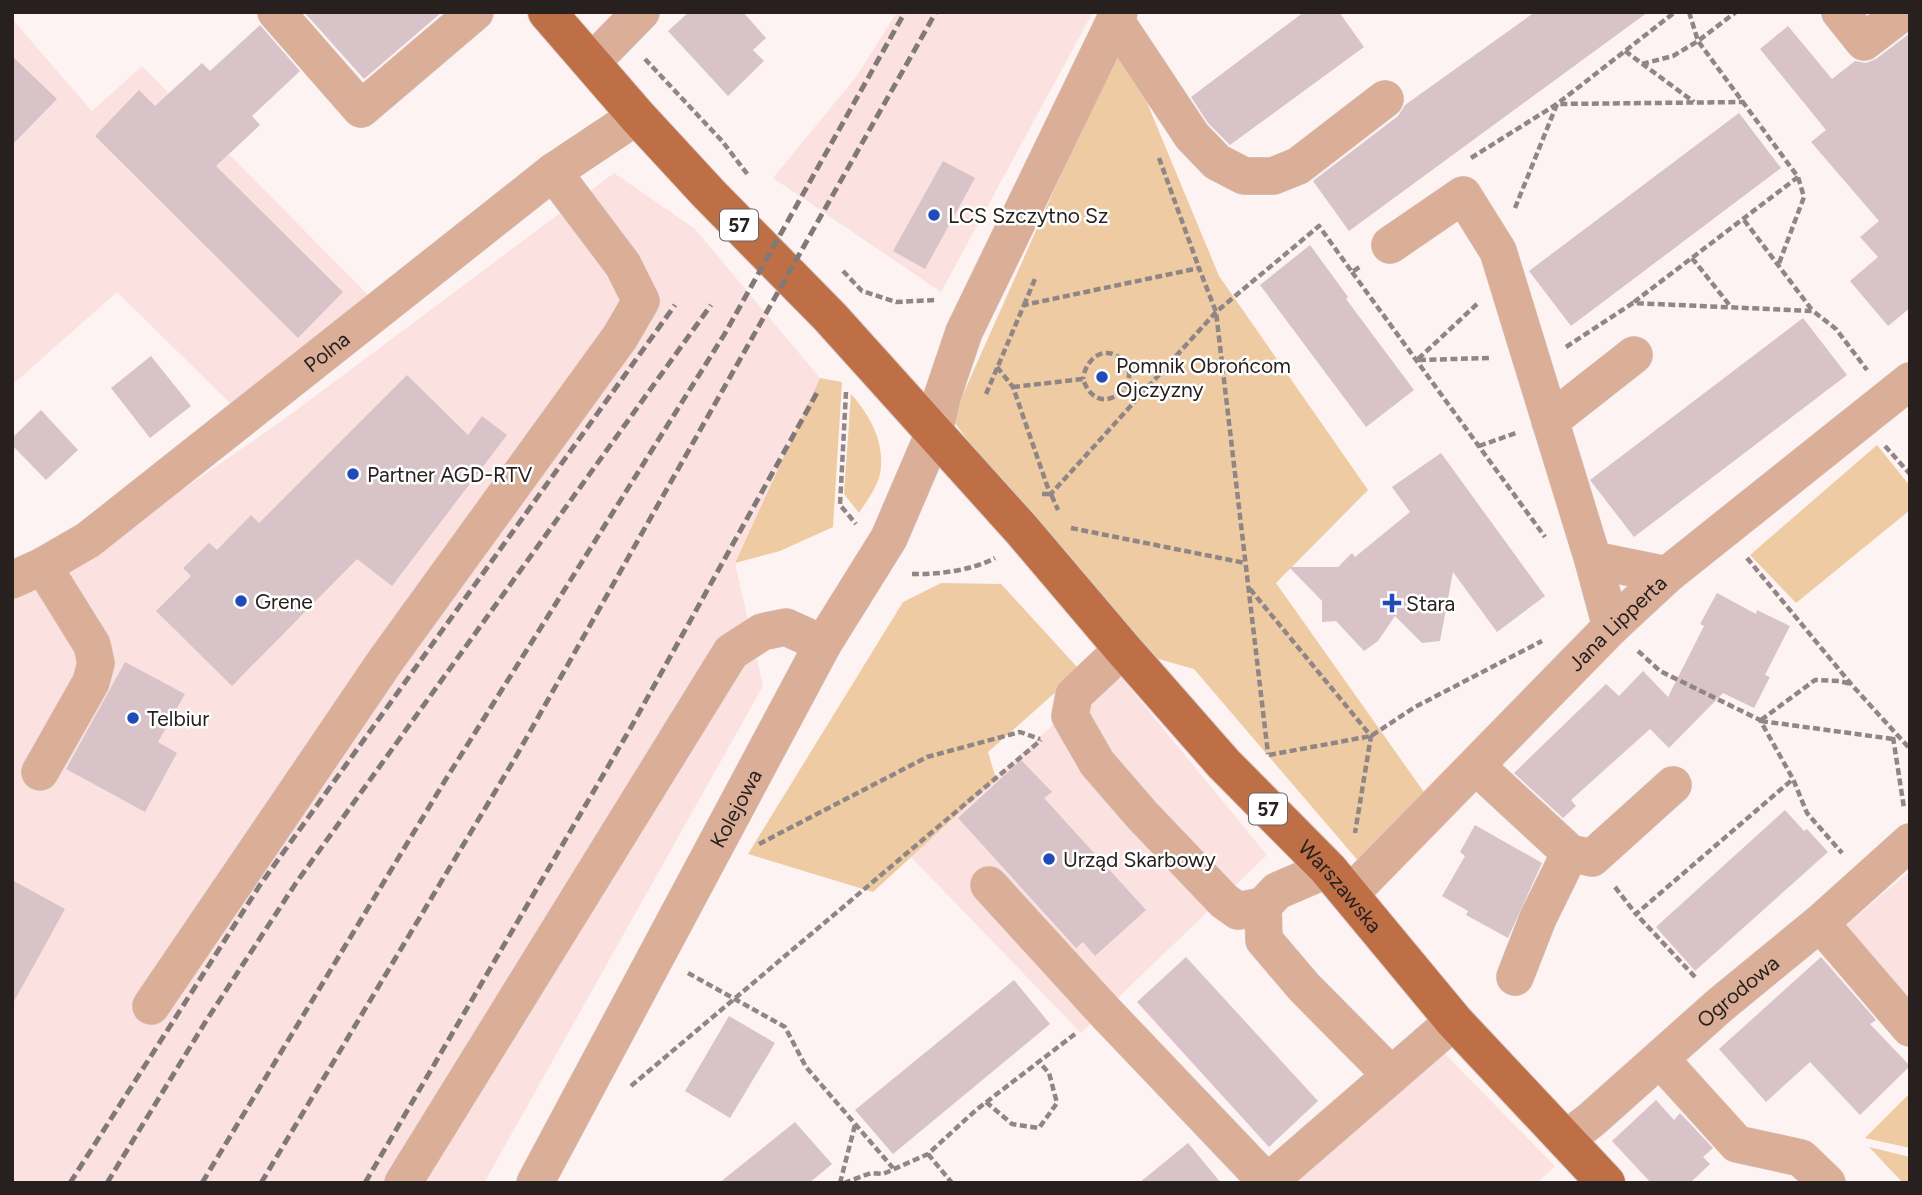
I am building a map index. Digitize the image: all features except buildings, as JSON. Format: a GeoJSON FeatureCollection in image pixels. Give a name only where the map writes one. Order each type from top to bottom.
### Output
{"type":"FeatureCollection","features":[{"type":"Feature","properties":{"kind":"main road","name":"57"},"geometry":{"type":"LineString","coordinates":[[547,12],[637,116],[830,317],[934,433]]}},
{"type":"Feature","properties":{"kind":"main road","name":"Warszawska"},"geometry":{"type":"LineString","coordinates":[[934,433],[1022,530],[1224,764],[1338,882],[1454,1021],[1606,1183]]}},
{"type":"Feature","properties":{"kind":"street"},"geometry":{"type":"LineString","coordinates":[[276,12],[361,109],[475,12]]}},
{"type":"Feature","properties":{"kind":"street"},"geometry":{"type":"LineString","coordinates":[[1840,12],[1864,42],[1903,12]]}},
{"type":"Feature","properties":{"kind":"street"},"geometry":{"type":"LineString","coordinates":[[1117,16],[1192,136],[1217,162],[1244,176],[1273,176],[1298,166],[1385,99]]}},
{"type":"Feature","properties":{"kind":"street","name":"Kolejowa"},"geometry":{"type":"LineString","coordinates":[[535,1183],[823,644],[889,538],[934,433],[942,397],[964,332],[1117,16]]}},
{"type":"Feature","properties":{"kind":"street"},"geometry":{"type":"LineString","coordinates":[[591,62],[631,23]]}},
{"type":"Feature","properties":{"kind":"street","name":"Polna"},"geometry":{"type":"LineString","coordinates":[[28,573],[88,540],[553,172],[637,116]]}},
{"type":"Feature","properties":{"kind":"street"},"geometry":{"type":"LineString","coordinates":[[151,1006],[386,660],[620,337],[641,302],[623,265],[553,172]]}},
{"type":"Feature","properties":{"kind":"street"},"geometry":{"type":"LineString","coordinates":[[1390,245],[1463,195],[1502,264],[1611,626]]}},
{"type":"Feature","properties":{"kind":"street"},"geometry":{"type":"LineString","coordinates":[[1550,421],[1634,355]]}},
{"type":"Feature","properties":{"kind":"street","name":"Jana Lipperta"},"geometry":{"type":"LineString","coordinates":[[1338,882],[1476,766],[1611,626],[1667,575],[1910,381]]}},
{"type":"Feature","properties":{"kind":"street"},"geometry":{"type":"LineString","coordinates":[[1593,560],[1667,575]]}},
{"type":"Feature","properties":{"kind":"street"},"geometry":{"type":"LineString","coordinates":[[28,573],[92,645],[96,663],[91,682],[40,772]]}},
{"type":"Feature","properties":{"kind":"street"},"geometry":{"type":"LineString","coordinates":[[403,1183],[731,652],[762,632],[786,627],[823,644]]}},
{"type":"Feature","properties":{"kind":"street"},"geometry":{"type":"LineString","coordinates":[[1123,649],[1074,695],[1070,716],[1097,763],[1142,815],[1224,901],[1238,911],[1263,906],[1277,891],[1338,882]]}},
{"type":"Feature","properties":{"kind":"street"},"geometry":{"type":"LineString","coordinates":[[1476,766],[1570,853],[1592,858],[1673,785]]}},
{"type":"Feature","properties":{"kind":"street","name":"Ogrodowa"},"geometry":{"type":"LineString","coordinates":[[1565,1140],[1720,1005],[1820,923],[1909,842]]}},
{"type":"Feature","properties":{"kind":"street"},"geometry":{"type":"LineString","coordinates":[[1515,977],[1538,918],[1570,853]]}},
{"type":"Feature","properties":{"kind":"street"},"geometry":{"type":"LineString","coordinates":[[989,885],[1267,1183],[1454,1021]]}},
{"type":"Feature","properties":{"kind":"street"},"geometry":{"type":"LineString","coordinates":[[1263,906],[1264,940],[1304,987],[1391,1074]]}},
{"type":"Feature","properties":{"kind":"street"},"geometry":{"type":"LineString","coordinates":[[1820,923],[1910,1028]]}},
{"type":"Feature","properties":{"kind":"street"},"geometry":{"type":"LineString","coordinates":[[1660,1059],[1737,1144],[1801,1158],[1827,1183]]}},
{"type":"Feature","properties":{"kind":"path"},"geometry":{"type":"LineString","coordinates":[[1463,195],[1470,159],[1557,104],[1675,12]]}},
{"type":"Feature","properties":{"kind":"path"},"geometry":{"type":"LineString","coordinates":[[1689,12],[1698,41],[1798,177],[1804,197],[1778,266]]}},
{"type":"Feature","properties":{"kind":"path"},"geometry":{"type":"LineString","coordinates":[[1643,64],[1673,57],[1736,12]]}},
{"type":"Feature","properties":{"kind":"path"},"geometry":{"type":"LineString","coordinates":[[631,23],[753,182]]}},
{"type":"Feature","properties":{"kind":"path"},"geometry":{"type":"LineString","coordinates":[[1625,51],[1694,103]]}},
{"type":"Feature","properties":{"kind":"path"},"geometry":{"type":"LineString","coordinates":[[1557,104],[1744,102]]}},
{"type":"Feature","properties":{"kind":"path"},"geometry":{"type":"LineString","coordinates":[[1417,360],[1502,264],[1557,104]]}},
{"type":"Feature","properties":{"kind":"path"},"geometry":{"type":"LineString","coordinates":[[1158,156],[1216,312],[1268,755],[1371,736],[1415,707],[1551,636]]}},
{"type":"Feature","properties":{"kind":"path"},"geometry":{"type":"LineString","coordinates":[[1417,360],[1532,362],[1633,303],[1798,177]]}},
{"type":"Feature","properties":{"kind":"path"},"geometry":{"type":"LineString","coordinates":[[1744,220],[1813,311],[1836,328],[1868,371]]}},
{"type":"Feature","properties":{"kind":"path"},"geometry":{"type":"LineString","coordinates":[[1199,268],[1024,305],[997,367],[1013,387],[1051,494],[1216,312],[1318,226],[1544,537],[1593,560]]}},
{"type":"Feature","properties":{"kind":"path"},"geometry":{"type":"LineString","coordinates":[[1352,272],[1390,245]]}},
{"type":"Feature","properties":{"kind":"path"},"geometry":{"type":"LineString","coordinates":[[1692,258],[1731,307]]}},
{"type":"Feature","properties":{"kind":"path"},"geometry":{"type":"LineString","coordinates":[[836,265],[862,291],[897,302],[935,300]]}},
{"type":"Feature","properties":{"kind":"path"},"geometry":{"type":"LineString","coordinates":[[1633,303],[1813,311]]}},
{"type":"Feature","properties":{"kind":"path"},"geometry":{"type":"LineString","coordinates":[[1107,353],[1118,356],[1129,373],[1128,384],[1122,393],[1113,398],[1093,396],[1083,379],[1084,369],[1089,361],[1097,355],[1107,353]]}},
{"type":"Feature","properties":{"kind":"path"},"geometry":{"type":"LineString","coordinates":[[1013,387],[1083,379]]}},
{"type":"Feature","properties":{"kind":"path"},"geometry":{"type":"LineString","coordinates":[[847,385],[840,505],[856,524]]}},
{"type":"Feature","properties":{"kind":"path"},"geometry":{"type":"LineString","coordinates":[[1067,527],[1245,563]]}},
{"type":"Feature","properties":{"kind":"path"},"geometry":{"type":"LineString","coordinates":[[1723,528],[1852,684],[1910,749]]}},
{"type":"Feature","properties":{"kind":"path"},"geometry":{"type":"LineString","coordinates":[[1248,587],[1371,736],[1353,841]]}},
{"type":"Feature","properties":{"kind":"path"},"geometry":{"type":"LineString","coordinates":[[1611,626],[1660,671],[1760,720],[1893,739]]}},
{"type":"Feature","properties":{"kind":"path"},"geometry":{"type":"LineString","coordinates":[[1760,720],[1815,681],[1852,684]]}},
{"type":"Feature","properties":{"kind":"path"},"geometry":{"type":"LineString","coordinates":[[1760,720],[1793,779],[1807,813],[1864,881]]}},
{"type":"Feature","properties":{"kind":"path"},"geometry":{"type":"LineString","coordinates":[[1892,729],[1909,842]]}},
{"type":"Feature","properties":{"kind":"path"},"geometry":{"type":"LineString","coordinates":[[621,1094],[1042,739],[1020,732],[927,757],[755,846]]}},
{"type":"Feature","properties":{"kind":"path"},"geometry":{"type":"LineString","coordinates":[[1720,1005],[1636,914],[1793,779]]}},
{"type":"Feature","properties":{"kind":"path"},"geometry":{"type":"LineString","coordinates":[[679,968],[785,1027],[806,1067],[893,1168]]}},
{"type":"Feature","properties":{"kind":"path"},"geometry":{"type":"LineString","coordinates":[[855,1124],[842,1183],[871,1174],[883,1174],[928,1154],[986,1102],[1105,1012]]}},
{"type":"Feature","properties":{"kind":"path"},"geometry":{"type":"LineString","coordinates":[[986,1102],[1013,1124],[1039,1128],[1057,1103],[1049,1073],[1039,1062]]}},
{"type":"Feature","properties":{"kind":"path"},"geometry":{"type":"LineString","coordinates":[[928,1154],[952,1183]]}},
{"type":"Feature","properties":{"kind":"shaded area"},"geometry":{"type":"Polygon","coordinates":[[[897,12],[1093,12],[941,292],[773,178],[856,77],[897,12]]]}},
{"type":"Feature","properties":{"kind":"shaded area"},"geometry":{"type":"Polygon","coordinates":[[[12,19],[92,111],[142,66],[381,308],[243,416],[117,292],[12,385],[12,19]]]}},
{"type":"Feature","properties":{"kind":"shaded area"},"geometry":{"type":"Polygon","coordinates":[[[1121,40],[1219,276],[1368,490],[1276,583],[1431,802],[1360,863],[1194,669],[1123,649],[952,419],[1121,40]]]}},
{"type":"Feature","properties":{"kind":"shaded area"},"geometry":{"type":"Polygon","coordinates":[[[614,173],[695,229],[820,378],[735,563],[763,686],[484,1183],[12,1183],[12,593],[110,540],[283,420],[614,173]]]}},
{"type":"Feature","properties":{"kind":"shaded area"},"geometry":{"type":"Polygon","coordinates":[[[820,378],[842,382],[833,527],[780,551],[735,563],[820,378]]]}},
{"type":"Feature","properties":{"kind":"shaded area"},"geometry":{"type":"Polygon","coordinates":[[[851,394],[870,421],[881,452],[879,479],[859,513],[844,494],[851,394]]]}},
{"type":"Feature","properties":{"kind":"shaded area"},"geometry":{"type":"Polygon","coordinates":[[[1877,445],[1910,486],[1910,510],[1796,603],[1750,555],[1877,445]]]}},
{"type":"Feature","properties":{"kind":"shaded area"},"geometry":{"type":"Polygon","coordinates":[[[941,583],[1001,584],[1078,668],[1058,690],[988,752],[996,779],[873,892],[748,854],[903,602],[941,583]]]}},
{"type":"Feature","properties":{"kind":"shaded area"},"geometry":{"type":"Polygon","coordinates":[[[1111,665],[1267,855],[1081,1033],[910,856],[1080,700],[1111,665]]]}},
{"type":"Feature","properties":{"kind":"shaded area"},"geometry":{"type":"Polygon","coordinates":[[[1910,871],[1910,1043],[1823,945],[1910,871]]]}},
{"type":"Feature","properties":{"kind":"shaded area"},"geometry":{"type":"Polygon","coordinates":[[[1439,1048],[1555,1166],[1537,1183],[1285,1183],[1439,1048]]]}},
{"type":"Feature","properties":{"kind":"shaded area"},"geometry":{"type":"Polygon","coordinates":[[[1910,1093],[1910,1148],[1865,1138],[1910,1093]]]}},
{"type":"Feature","properties":{"kind":"shaded area"},"geometry":{"type":"Polygon","coordinates":[[[1869,1147],[1910,1157],[1910,1183],[1903,1183],[1869,1147]]]}},
{"type":"Feature","properties":{"kind":"railway"},"geometry":{"type":"LineString","coordinates":[[202,1183],[446,779],[724,335],[905,12]]}},
{"type":"Feature","properties":{"kind":"railway"},"geometry":{"type":"LineString","coordinates":[[261,1183],[514,760],[936,12]]}},
{"type":"Feature","properties":{"kind":"railway"},"geometry":{"type":"LineString","coordinates":[[70,1183],[260,885],[675,305]]}},
{"type":"Feature","properties":{"kind":"railway"},"geometry":{"type":"LineString","coordinates":[[107,1183],[206,1021],[296,883],[711,305]]}},
{"type":"Feature","properties":{"kind":"railway"},"geometry":{"type":"LineString","coordinates":[[365,1183],[630,729],[818,391]]}},
{"type":"Feature","properties":{"kind":"place","name":"LCS Szczytno Sz"},"geometry":{"type":"Point","coordinates":[934,215]}},
{"type":"Feature","properties":{"kind":"place","name":"Pomnik Obrońcom Ojczyzny"},"geometry":{"type":"Point","coordinates":[1102,377]}},
{"type":"Feature","properties":{"kind":"place","name":"Partner AGD-RTV"},"geometry":{"type":"Point","coordinates":[353,474]}},
{"type":"Feature","properties":{"kind":"place","name":"Grene"},"geometry":{"type":"Point","coordinates":[241,601]}},
{"type":"Feature","properties":{"kind":"place","name":"Stara"},"geometry":{"type":"Point","coordinates":[1392,603]}},
{"type":"Feature","properties":{"kind":"place","name":"Telbiur"},"geometry":{"type":"Point","coordinates":[133,718]}},
{"type":"Feature","properties":{"kind":"place","name":"Urząd Skarbowy"},"geometry":{"type":"Point","coordinates":[1049,859]}}]}
